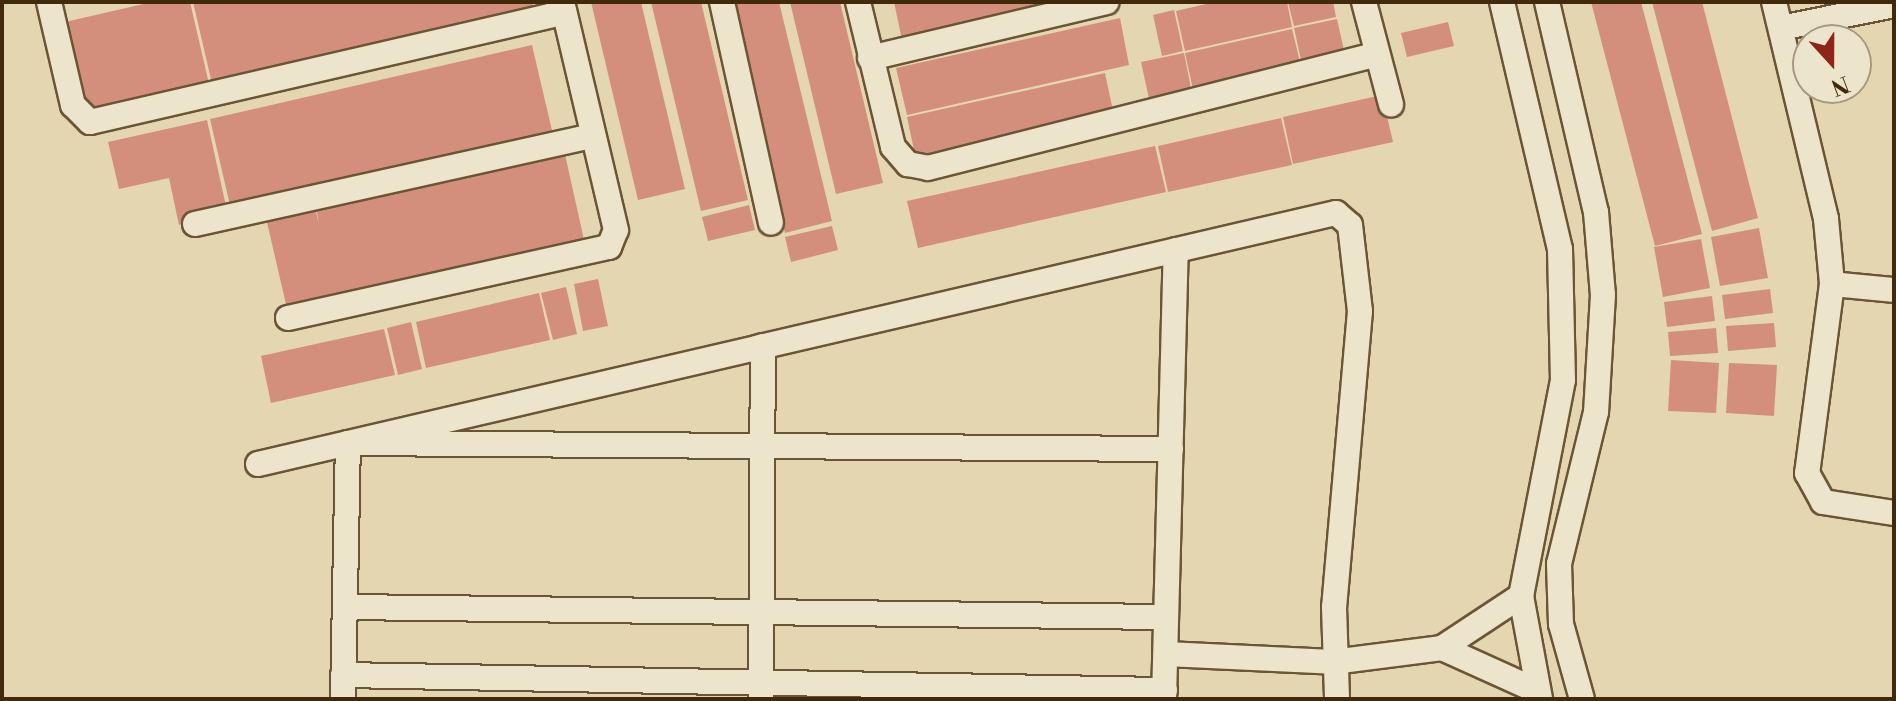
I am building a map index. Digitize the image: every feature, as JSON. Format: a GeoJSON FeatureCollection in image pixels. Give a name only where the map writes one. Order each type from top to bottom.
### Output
{"type":"FeatureCollection","features":[{"type":"Feature","properties":{"kind":"street"},"geometry":{"type":"LineString","coordinates":[[49,2],[73,105],[90,122],[563,8],[616,230],[602,253],[288,318]]}},
{"type":"Feature","properties":{"kind":"street"},"geometry":{"type":"LineString","coordinates":[[722,2],[771,223]]}},
{"type":"Feature","properties":{"kind":"street"},"geometry":{"type":"LineString","coordinates":[[858,2],[893,147],[908,164],[928,168],[1377,54]]}},
{"type":"Feature","properties":{"kind":"street"},"geometry":{"type":"LineString","coordinates":[[870,58],[1106,2]]}},
{"type":"Feature","properties":{"kind":"street"},"geometry":{"type":"LineString","coordinates":[[1364,2],[1391,104]]}},
{"type":"Feature","properties":{"kind":"street"},"geometry":{"type":"LineString","coordinates":[[1502,2],[1560,249],[1563,380],[1521,596],[1537,695]]}},
{"type":"Feature","properties":{"kind":"street"},"geometry":{"type":"LineString","coordinates":[[1547,2],[1596,212],[1603,295],[1596,412],[1559,564],[1561,624],[1582,699]]}},
{"type":"Feature","properties":{"kind":"street"},"geometry":{"type":"LineString","coordinates":[[1774,2],[1826,219],[1832,284],[1807,473],[1823,502],[1894,513]]}},
{"type":"Feature","properties":{"kind":"street"},"geometry":{"type":"LineString","coordinates":[[1781,28],[1894,5]]}},
{"type":"Feature","properties":{"kind":"street"},"geometry":{"type":"LineString","coordinates":[[195,224],[592,136]]}},
{"type":"Feature","properties":{"kind":"street"},"geometry":{"type":"LineString","coordinates":[[258,464],[1336,213],[1350,225],[1360,311],[1333,662],[1337,699]]}},
{"type":"Feature","properties":{"kind":"street"},"geometry":{"type":"LineString","coordinates":[[348,443],[343,687],[1164,695],[1176,250]]}},
{"type":"Feature","properties":{"kind":"street"},"geometry":{"type":"LineString","coordinates":[[1832,284],[1894,290]]}},
{"type":"Feature","properties":{"kind":"street"},"geometry":{"type":"LineString","coordinates":[[761,691],[763,346]]}},
{"type":"Feature","properties":{"kind":"street"},"geometry":{"type":"LineString","coordinates":[[348,443],[1171,449]]}},
{"type":"Feature","properties":{"kind":"street"},"geometry":{"type":"LineString","coordinates":[[1166,654],[1333,662],[1442,648],[1521,596]]}},
{"type":"Feature","properties":{"kind":"street"},"geometry":{"type":"LineString","coordinates":[[345,607],[1166,617]]}},
{"type":"Feature","properties":{"kind":"street"},"geometry":{"type":"LineString","coordinates":[[1442,648],[1537,695]]}},
{"type":"Feature","properties":{"kind":"building"},"geometry":{"type":"Polygon","coordinates":[[[152,2],[190,2],[210,88],[86,116],[65,22],[152,2]]]}},
{"type":"Feature","properties":{"kind":"building"},"geometry":{"type":"Polygon","coordinates":[[[193,2],[532,2],[535,13],[213,88],[193,2]]]}},
{"type":"Feature","properties":{"kind":"building"},"geometry":{"type":"Polygon","coordinates":[[[591,2],[641,2],[685,189],[638,200],[591,2]]]}},
{"type":"Feature","properties":{"kind":"building"},"geometry":{"type":"Polygon","coordinates":[[[651,2],[701,2],[748,200],[701,211],[651,2]]]}},
{"type":"Feature","properties":{"kind":"building"},"geometry":{"type":"Polygon","coordinates":[[[730,2],[779,2],[832,221],[785,233],[730,2]]]}},
{"type":"Feature","properties":{"kind":"building"},"geometry":{"type":"Polygon","coordinates":[[[790,2],[840,2],[883,183],[836,194],[790,2]]]}},
{"type":"Feature","properties":{"kind":"building"},"geometry":{"type":"Polygon","coordinates":[[[894,2],[1067,2],[902,40],[894,2]]]}},
{"type":"Feature","properties":{"kind":"building"},"geometry":{"type":"Polygon","coordinates":[[[1215,2],[1287,2],[1292,27],[1185,51],[1176,11],[1215,2]]]}},
{"type":"Feature","properties":{"kind":"building"},"geometry":{"type":"Polygon","coordinates":[[[1288,2],[1333,2],[1336,17],[1294,26],[1288,2]]]}},
{"type":"Feature","properties":{"kind":"building"},"geometry":{"type":"Polygon","coordinates":[[[1591,2],[1641,2],[1702,234],[1655,246],[1591,2]]]}},
{"type":"Feature","properties":{"kind":"building"},"geometry":{"type":"Polygon","coordinates":[[[1652,2],[1702,2],[1758,218],[1712,231],[1652,2]]]}},
{"type":"Feature","properties":{"kind":"building"},"geometry":{"type":"Polygon","coordinates":[[[1174,10],[1183,51],[1162,56],[1153,15],[1174,10]]]}},
{"type":"Feature","properties":{"kind":"building"},"geometry":{"type":"Polygon","coordinates":[[[1120,18],[1129,65],[907,115],[896,68],[1120,18]]]}},
{"type":"Feature","properties":{"kind":"building"},"geometry":{"type":"Polygon","coordinates":[[[1337,19],[1346,59],[1303,69],[1294,28],[1337,19]]]}},
{"type":"Feature","properties":{"kind":"building"},"geometry":{"type":"Polygon","coordinates":[[[1448,22],[1454,46],[1407,57],[1401,33],[1448,22]]]}},
{"type":"Feature","properties":{"kind":"building"},"geometry":{"type":"Polygon","coordinates":[[[1292,29],[1302,70],[1194,94],[1185,53],[1292,29]]]}},
{"type":"Feature","properties":{"kind":"building"},"geometry":{"type":"Polygon","coordinates":[[[532,45],[554,139],[232,214],[210,119],[532,45]]]}},
{"type":"Feature","properties":{"kind":"building"},"geometry":{"type":"Polygon","coordinates":[[[1184,53],[1192,93],[1150,103],[1141,62],[1184,53]]]}},
{"type":"Feature","properties":{"kind":"building"},"geometry":{"type":"Polygon","coordinates":[[[1105,73],[1115,120],[917,164],[907,117],[1105,73]]]}},
{"type":"Feature","properties":{"kind":"building"},"geometry":{"type":"Polygon","coordinates":[[[1382,95],[1393,142],[1293,164],[1283,117],[1382,95]]]}},
{"type":"Feature","properties":{"kind":"building"},"geometry":{"type":"Polygon","coordinates":[[[1281,118],[1292,165],[1168,192],[1158,146],[1281,118]]]}},
{"type":"Feature","properties":{"kind":"building"},"geometry":{"type":"Polygon","coordinates":[[[207,120],[228,215],[179,225],[169,178],[119,189],[108,142],[207,120]]]}},
{"type":"Feature","properties":{"kind":"building"},"geometry":{"type":"Polygon","coordinates":[[[1155,146],[1166,192],[918,248],[907,201],[1155,146]]]}},
{"type":"Feature","properties":{"kind":"building"},"geometry":{"type":"Polygon","coordinates":[[[564,150],[585,244],[288,313],[266,218],[315,207],[319,225],[316,206],[564,150]]]}},
{"type":"Feature","properties":{"kind":"building"},"geometry":{"type":"Polygon","coordinates":[[[749,205],[755,230],[708,241],[702,217],[749,205]]]}},
{"type":"Feature","properties":{"kind":"building"},"geometry":{"type":"Polygon","coordinates":[[[832,226],[838,250],[791,262],[785,237],[832,226]]]}},
{"type":"Feature","properties":{"kind":"building"},"geometry":{"type":"Polygon","coordinates":[[[1759,228],[1768,278],[1720,286],[1711,237],[1759,228]]]}},
{"type":"Feature","properties":{"kind":"building"},"geometry":{"type":"Polygon","coordinates":[[[1701,239],[1710,288],[1663,297],[1654,247],[1701,239]]]}},
{"type":"Feature","properties":{"kind":"building"},"geometry":{"type":"Polygon","coordinates":[[[598,279],[608,326],[583,331],[574,284],[598,279]]]}},
{"type":"Feature","properties":{"kind":"building"},"geometry":{"type":"Polygon","coordinates":[[[566,287],[577,334],[553,340],[541,293],[566,287]]]}},
{"type":"Feature","properties":{"kind":"building"},"geometry":{"type":"Polygon","coordinates":[[[1770,289],[1773,313],[1725,319],[1722,295],[1770,289]]]}},
{"type":"Feature","properties":{"kind":"building"},"geometry":{"type":"Polygon","coordinates":[[[539,293],[550,340],[426,368],[416,322],[539,293]]]}},
{"type":"Feature","properties":{"kind":"building"},"geometry":{"type":"Polygon","coordinates":[[[1712,296],[1715,321],[1667,327],[1664,302],[1712,296]]]}},
{"type":"Feature","properties":{"kind":"building"},"geometry":{"type":"Polygon","coordinates":[[[411,322],[422,369],[398,375],[387,328],[411,322]]]}},
{"type":"Feature","properties":{"kind":"building"},"geometry":{"type":"Polygon","coordinates":[[[1774,323],[1776,347],[1728,351],[1726,326],[1774,323]]]}},
{"type":"Feature","properties":{"kind":"building"},"geometry":{"type":"Polygon","coordinates":[[[1716,328],[1718,353],[1670,356],[1668,332],[1716,328]]]}},
{"type":"Feature","properties":{"kind":"building"},"geometry":{"type":"Polygon","coordinates":[[[384,329],[395,375],[271,403],[261,356],[384,329]]]}},
{"type":"Feature","properties":{"kind":"building"},"geometry":{"type":"Polygon","coordinates":[[[1671,360],[1719,363],[1716,413],[1668,411],[1671,360]]]}},
{"type":"Feature","properties":{"kind":"building"},"geometry":{"type":"Polygon","coordinates":[[[1729,363],[1777,365],[1774,416],[1726,413],[1729,363]]]}}]}
